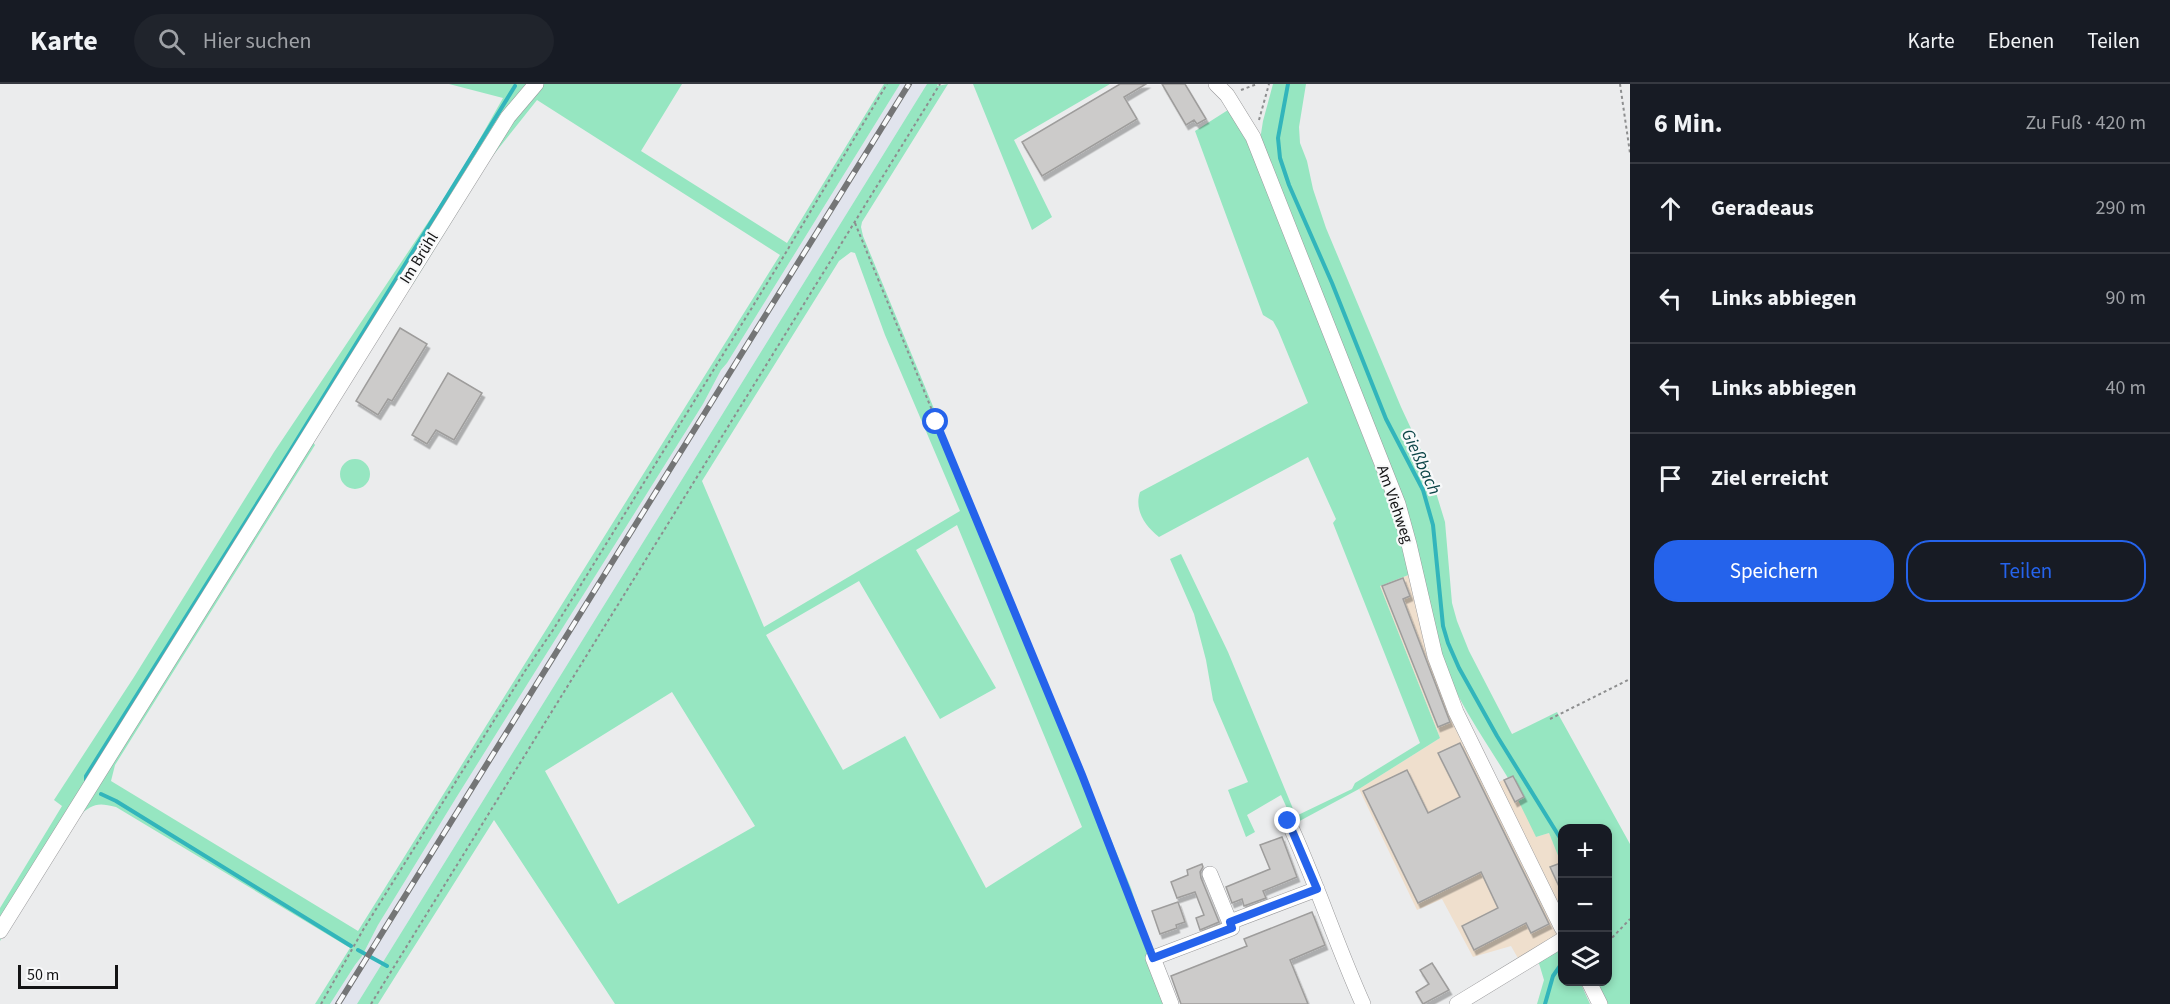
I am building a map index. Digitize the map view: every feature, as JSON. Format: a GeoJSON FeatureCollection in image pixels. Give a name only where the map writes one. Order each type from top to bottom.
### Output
{"type":"FeatureCollection","features":[{"type":"Feature","properties":{"kind":"street","name":"Im Brühl"},"geometry":{"type":"LineString","coordinates":[[0,931],[508,117],[536,84]]}},
{"type":"Feature","properties":{"kind":"street","name":"Am Viehweg"},"geometry":{"type":"LineString","coordinates":[[1216,84],[1227,95],[1252,137],[1398,504],[1435,656],[1456,712],[1558,918]]}},
{"type":"Feature","properties":{"kind":"street"},"geometry":{"type":"LineString","coordinates":[[1288,821],[1363,1004]]}},
{"type":"Feature","properties":{"kind":"street"},"geometry":{"type":"LineString","coordinates":[[1171,1004],[1153,958],[1232,928],[1210,874]]}},
{"type":"Feature","properties":{"kind":"street"},"geometry":{"type":"LineString","coordinates":[[1230,922],[1317,889]]}},
{"type":"Feature","properties":{"kind":"street"},"geometry":{"type":"LineString","coordinates":[[1457,1004],[1558,943]]}},
{"type":"Feature","properties":{"kind":"street"},"geometry":{"type":"LineString","coordinates":[[1591,986],[1600,1004]]}},
{"type":"Feature","properties":{"kind":"path"},"geometry":{"type":"LineString","coordinates":[[321,1004],[363,930],[553,630],[887,84]]}},
{"type":"Feature","properties":{"kind":"path"},"geometry":{"type":"LineString","coordinates":[[371,1004],[940,84]]}},
{"type":"Feature","properties":{"kind":"path"},"geometry":{"type":"LineString","coordinates":[[1252,137],[1269,84]]}},
{"type":"Feature","properties":{"kind":"path"},"geometry":{"type":"LineString","coordinates":[[1620,84],[1630,153]]}},
{"type":"Feature","properties":{"kind":"path"},"geometry":{"type":"LineString","coordinates":[[855,223],[1082,775],[1153,958]]}},
{"type":"Feature","properties":{"kind":"path"},"geometry":{"type":"LineString","coordinates":[[1550,719],[1630,679]]}},
{"type":"Feature","properties":{"kind":"path"},"geometry":{"type":"LineString","coordinates":[[1612,938],[1630,919]]}},
{"type":"Feature","properties":{"kind":"shaded area"},"geometry":{"type":"Polygon","coordinates":[[[900,84],[927,84],[357,1004],[330,1004],[362,956],[378,925],[456,798],[900,84]]]}},
{"type":"Feature","properties":{"kind":"shaded area"},"geometry":{"type":"Polygon","coordinates":[[[1411,574],[1489,787],[1513,775],[1524,797],[1536,837],[1549,833],[1558,853],[1558,930],[1556,938],[1519,960],[1511,946],[1473,957],[1442,899],[1417,910],[1359,789],[1440,738],[1380,586],[1411,574]]]}},
{"type":"Feature","properties":{"kind":"green space"},"geometry":{"type":"Polygon","coordinates":[[[449,84],[682,84],[641,151],[787,243],[884,84],[900,84],[456,798],[378,925],[362,956],[330,1004],[315,1004],[350,948],[116,807],[109,805],[95,805],[78,817],[0,941],[0,908],[62,806],[54,800],[134,677],[274,452],[457,179],[503,98],[449,84]],[[537,100],[491,158],[413,284],[403,277],[306,433],[315,445],[115,765],[111,781],[358,931],[780,255],[537,100]]]}},
{"type":"Feature","properties":{"kind":"green space"},"geometry":{"type":"Polygon","coordinates":[[[927,84],[938,84],[937,86],[948,84],[862,222],[863,236],[1131,888],[1146,934],[1141,937],[1168,1004],[615,1004],[494,820],[378,1004],[357,1004],[927,84]],[[851,252],[839,261],[702,481],[764,627],[960,511],[885,335],[855,253],[851,252]],[[957,525],[916,550],[996,688],[940,719],[859,581],[766,635],[843,770],[905,736],[986,888],[1082,827],[957,525]],[[672,692],[545,771],[618,904],[755,826],[672,692]]]}},
{"type":"Feature","properties":{"kind":"green space"},"geometry":{"type":"Polygon","coordinates":[[[973,84],[1110,84],[1014,140],[1052,217],[1032,230],[973,84]]]}},
{"type":"Feature","properties":{"kind":"green space"},"geometry":{"type":"Polygon","coordinates":[[[1273,84],[1306,84],[1299,127],[1300,143],[1307,161],[1313,189],[1326,228],[1427,463],[1445,522],[1452,603],[1469,651],[1512,734],[1557,712],[1630,844],[1630,1004],[1605,1004],[1597,986],[1612,986],[1612,824],[1558,824],[1558,856],[1549,833],[1536,837],[1518,800],[1524,796],[1513,776],[1508,778],[1458,696],[1435,636],[1426,588],[1260,140],[1273,84]]]}},
{"type":"Feature","properties":{"kind":"green space"},"geometry":{"type":"Polygon","coordinates":[[[1228,110],[1243,129],[1393,513],[1411,574],[1380,586],[1440,738],[1359,789],[1294,824],[1281,795],[1247,815],[1255,832],[1246,837],[1228,790],[1248,782],[1213,700],[1194,614],[1170,559],[1181,554],[1228,652],[1296,816],[1352,789],[1355,783],[1420,743],[1333,523],[1336,519],[1308,457],[1159,537],[1145,523],[1138,505],[1140,492],[1308,403],[1278,330],[1273,321],[1263,315],[1195,131],[1228,110]]]}},
{"type":"Feature","properties":{"kind":"green space"},"geometry":{"type":"Polygon","coordinates":[[[355,459],[366,463],[370,474],[366,485],[355,489],[344,485],[340,474],[344,463],[355,459]]]}},
{"type":"Feature","properties":{"kind":"green space"},"geometry":{"type":"Polygon","coordinates":[[[1558,951],[1558,986],[1582,986],[1590,1004],[1537,1004],[1544,980],[1538,960],[1558,951]]]}},
{"type":"Feature","properties":{"kind":"building"},"geometry":{"type":"Polygon","coordinates":[[[1120,84],[1146,84],[1124,97],[1137,119],[1042,176],[1022,142],[1120,84]]]}},
{"type":"Feature","properties":{"kind":"building"},"geometry":{"type":"Polygon","coordinates":[[[1162,84],[1185,84],[1206,119],[1197,124],[1194,120],[1186,125],[1162,84]]]}},
{"type":"Feature","properties":{"kind":"building"},"geometry":{"type":"Polygon","coordinates":[[[400,328],[427,344],[392,401],[388,399],[378,415],[356,401],[400,328]]]}},
{"type":"Feature","properties":{"kind":"building"},"geometry":{"type":"Polygon","coordinates":[[[448,373],[482,393],[454,440],[436,430],[427,444],[412,435],[448,373]]]}},
{"type":"Feature","properties":{"kind":"building"},"geometry":{"type":"Polygon","coordinates":[[[1403,578],[1410,596],[1403,599],[1450,722],[1438,727],[1382,586],[1403,578]]]}},
{"type":"Feature","properties":{"kind":"building"},"geometry":{"type":"Polygon","coordinates":[[[1460,743],[1549,924],[1531,933],[1526,923],[1474,950],[1462,926],[1498,908],[1481,872],[1418,903],[1363,791],[1407,770],[1428,813],[1460,797],[1438,753],[1460,743]]]}},
{"type":"Feature","properties":{"kind":"building"},"geometry":{"type":"Polygon","coordinates":[[[1513,776],[1524,797],[1515,802],[1504,780],[1513,776]]]}},
{"type":"Feature","properties":{"kind":"building"},"geometry":{"type":"Polygon","coordinates":[[[1282,837],[1297,877],[1263,891],[1266,898],[1244,906],[1242,899],[1232,903],[1226,887],[1270,869],[1260,845],[1282,837]]]}},
{"type":"Feature","properties":{"kind":"building"},"geometry":{"type":"Polygon","coordinates":[[[1202,864],[1201,878],[1219,922],[1200,930],[1196,918],[1204,915],[1195,892],[1177,898],[1171,882],[1188,875],[1187,870],[1202,864]]]}},
{"type":"Feature","properties":{"kind":"building"},"geometry":{"type":"Polygon","coordinates":[[[1558,864],[1558,884],[1550,867],[1558,864]]]}},
{"type":"Feature","properties":{"kind":"building"},"geometry":{"type":"Polygon","coordinates":[[[1178,902],[1185,922],[1176,925],[1177,928],[1160,934],[1152,911],[1178,902]]]}},
{"type":"Feature","properties":{"kind":"building"},"geometry":{"type":"Polygon","coordinates":[[[1312,912],[1325,945],[1290,960],[1308,1004],[1181,1004],[1171,976],[1247,946],[1244,939],[1312,912]]]}},
{"type":"Feature","properties":{"kind":"building"},"geometry":{"type":"Polygon","coordinates":[[[1432,963],[1449,990],[1423,1004],[1416,992],[1429,984],[1420,970],[1432,963]]]}},
{"type":"Feature","properties":{"kind":"waterway","name":"Gießbach"},"geometry":{"type":"LineString","coordinates":[[1288,84],[1278,138],[1280,158],[1289,185],[1332,283],[1386,419],[1423,490],[1433,525],[1443,626],[1448,643],[1459,668],[1497,736],[1558,835]]}},
{"type":"Feature","properties":{"kind":"waterway"},"geometry":{"type":"LineString","coordinates":[[86,784],[86,776],[515,86]]}},
{"type":"Feature","properties":{"kind":"waterway"},"geometry":{"type":"LineString","coordinates":[[101,794],[116,801],[351,946]]}},
{"type":"Feature","properties":{"kind":"waterway"},"geometry":{"type":"LineString","coordinates":[[358,950],[387,966]]}},
{"type":"Feature","properties":{"kind":"waterway","name":"Gießbach"},"geometry":{"type":"LineString","coordinates":[[1545,1004],[1553,976],[1558,969]]}},
{"type":"Feature","properties":{"kind":"railway"},"geometry":{"type":"LineString","coordinates":[[338,1004],[909,84]]}},
{"type":"Feature","properties":{"kind":"route"},"geometry":{"type":"LineString","coordinates":[[936,422],[1082,775],[1153,958],[1232,928],[1230,922],[1317,889],[1288,821]]}}]}
